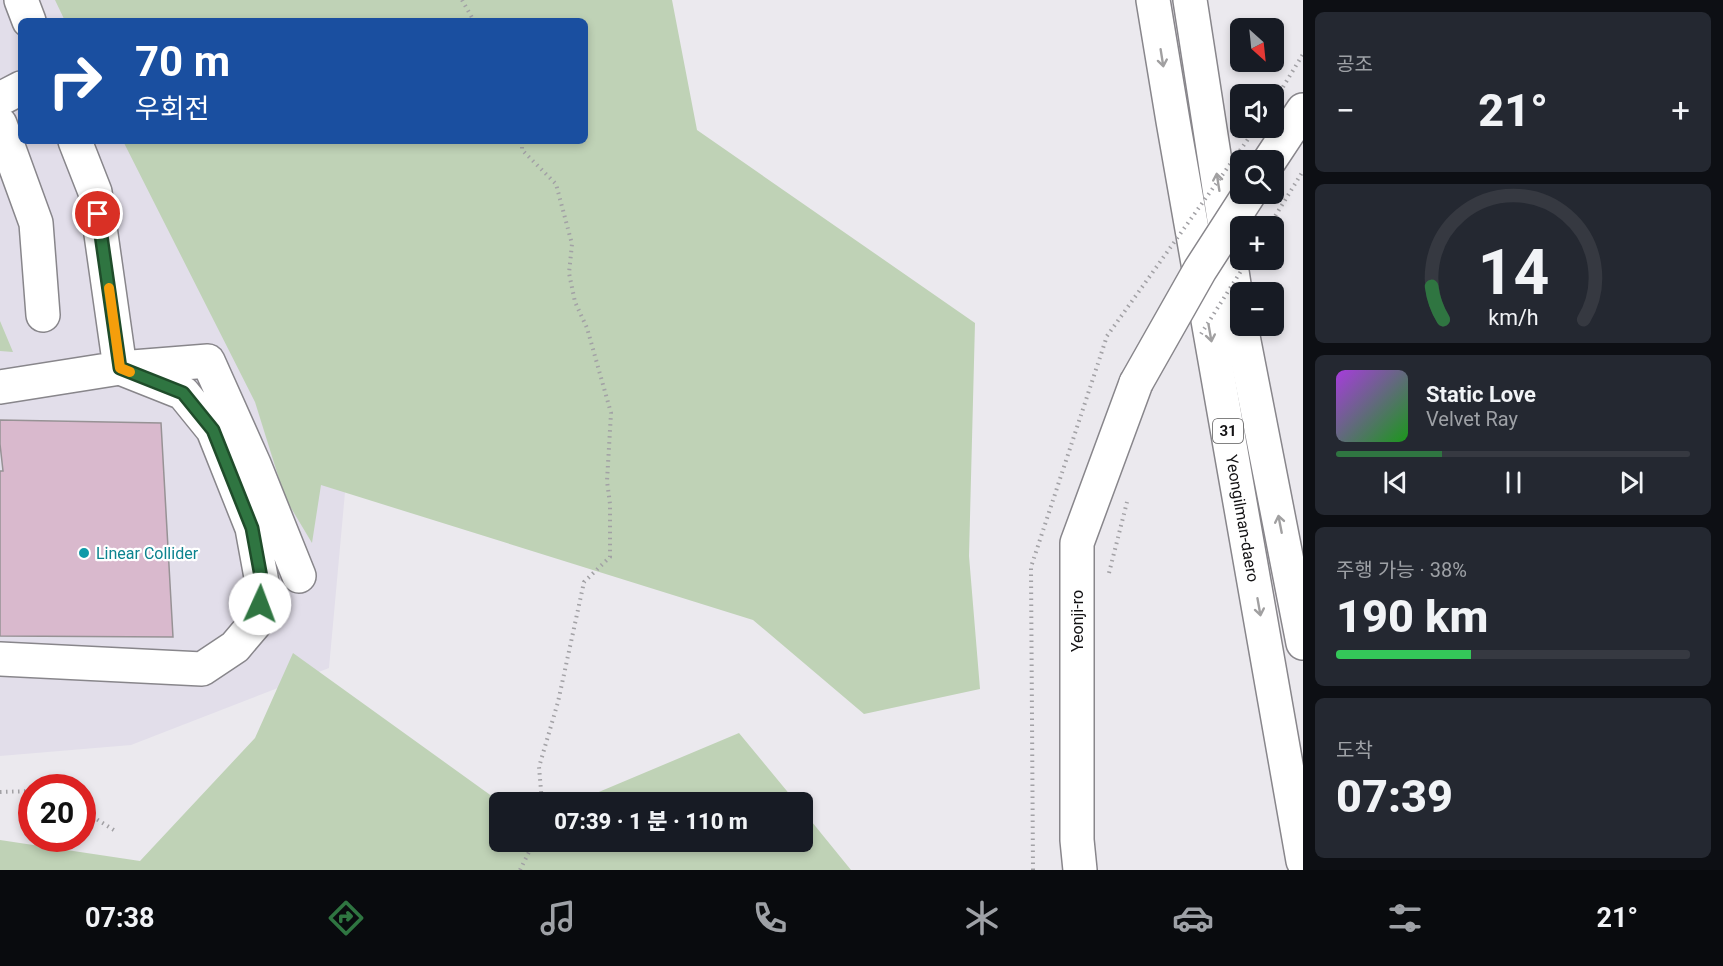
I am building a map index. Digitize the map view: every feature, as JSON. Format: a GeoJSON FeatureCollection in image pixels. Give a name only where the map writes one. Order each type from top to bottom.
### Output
{"type":"FeatureCollection","features":[{"type":"Feature","properties":{"kind":"main road"},"geometry":{"type":"LineString","coordinates":[[21,0],[28,18]]}},
{"type":"Feature","properties":{"kind":"main road","name":"Yeongilman-daero"},"geometry":{"type":"LineString","coordinates":[[1153,0],[1303,861]]}},
{"type":"Feature","properties":{"kind":"main road","name":"Yeongilman-daero"},"geometry":{"type":"LineString","coordinates":[[1190,0],[1234,282]]}},
{"type":"Feature","properties":{"kind":"main road"},"geometry":{"type":"LineString","coordinates":[[0,99],[18,90]]}},
{"type":"Feature","properties":{"kind":"main road"},"geometry":{"type":"LineString","coordinates":[[1274,150],[1293,108]]}},
{"type":"Feature","properties":{"kind":"main road"},"geometry":{"type":"LineString","coordinates":[[0,124],[36,223],[42,315]]}},
{"type":"Feature","properties":{"kind":"main road"},"geometry":{"type":"LineString","coordinates":[[76,144],[95,192],[120,368]]}},
{"type":"Feature","properties":{"kind":"main road","name":"Yeonji-ro"},"geometry":{"type":"LineString","coordinates":[[1080,870],[1077,840],[1077,543],[1136,383],[1200,270],[1243,204]]}},
{"type":"Feature","properties":{"kind":"main road","name":"Yeongilman-daero"},"geometry":{"type":"LineString","coordinates":[[1243,336],[1303,643]]}},
{"type":"Feature","properties":{"kind":"main road"},"geometry":{"type":"LineString","coordinates":[[0,387],[120,368],[208,361],[254,464],[299,576]]}},
{"type":"Feature","properties":{"kind":"main road"},"geometry":{"type":"LineString","coordinates":[[0,659],[202,669],[235,647],[257,621],[263,588],[252,528],[213,430],[183,393],[120,368]]}},
{"type":"Feature","properties":{"kind":"main road"},"geometry":{"type":"LineString","coordinates":[[1285,753],[1291,870]]}},
{"type":"Feature","properties":{"kind":"path"},"geometry":{"type":"LineString","coordinates":[[462,0],[472,18]]}},
{"type":"Feature","properties":{"kind":"path"},"geometry":{"type":"LineString","coordinates":[[1293,108],[1303,54]]}},
{"type":"Feature","properties":{"kind":"path"},"geometry":{"type":"LineString","coordinates":[[1107,336],[1249,138]]}},
{"type":"Feature","properties":{"kind":"path"},"geometry":{"type":"LineString","coordinates":[[522,144],[522,150],[556,184],[572,244],[569,273],[575,302],[587,328],[612,412],[607,481],[610,504],[610,557],[584,582],[558,702],[539,767],[541,792]]}},
{"type":"Feature","properties":{"kind":"path"},"geometry":{"type":"LineString","coordinates":[[1275,216],[1303,171]]}},
{"type":"Feature","properties":{"kind":"path"},"geometry":{"type":"LineString","coordinates":[[1200,336],[1242,270]]}},
{"type":"Feature","properties":{"kind":"path"},"geometry":{"type":"LineString","coordinates":[[1108,577],[1128,498]]}},
{"type":"Feature","properties":{"kind":"path"},"geometry":{"type":"LineString","coordinates":[[0,792],[18,791]]}},
{"type":"Feature","properties":{"kind":"path"},"geometry":{"type":"LineString","coordinates":[[96,819],[117,832]]}},
{"type":"Feature","properties":{"kind":"path"},"geometry":{"type":"LineString","coordinates":[[520,870],[529,852]]}},
{"type":"Feature","properties":{"kind":"shaded area"},"geometry":{"type":"Polygon","coordinates":[[[0,0],[389,0],[387,18],[18,18],[18,144],[377,144],[329,668],[131,745],[0,756],[0,0]]]}},
{"type":"Feature","properties":{"kind":"green space"},"geometry":{"type":"Polygon","coordinates":[[[55,0],[672,0],[697,130],[975,323],[969,556],[980,689],[864,714],[753,620],[321,485],[312,543],[285,498],[255,402],[125,144],[588,144],[588,18],[64,18],[55,0]]]}},
{"type":"Feature","properties":{"kind":"green space"},"geometry":{"type":"Polygon","coordinates":[[[0,321],[13,352],[0,351],[0,321]]]}},
{"type":"Feature","properties":{"kind":"green space"},"geometry":{"type":"Polygon","coordinates":[[[293,653],[489,794],[489,852],[813,852],[813,823],[851,870],[0,870],[0,840],[18,843],[18,852],[80,852],[140,861],[255,738],[293,653]]]}},
{"type":"Feature","properties":{"kind":"green space"},"geometry":{"type":"Polygon","coordinates":[[[739,733],[788,792],[599,792],[739,733]]]}},
{"type":"Feature","properties":{"kind":"building","name":"Linear Collider"},"geometry":{"type":"Polygon","coordinates":[[[0,420],[161,423],[173,637],[0,636],[0,471],[3,471],[0,420]]]}},
{"type":"Feature","properties":{"kind":"slow traffic"},"geometry":{"type":"LineString","coordinates":[[109,288],[120,368],[130,372]]}},
{"type":"Feature","properties":{"kind":"place","name":"Linear Collider"},"geometry":{"type":"Point","coordinates":[84,553]}},
{"type":"Feature","properties":{"kind":"route"},"geometry":{"type":"LineString","coordinates":[[98,214],[120,368],[183,393],[213,430],[252,528],[263,588],[260,604]]}}]}
